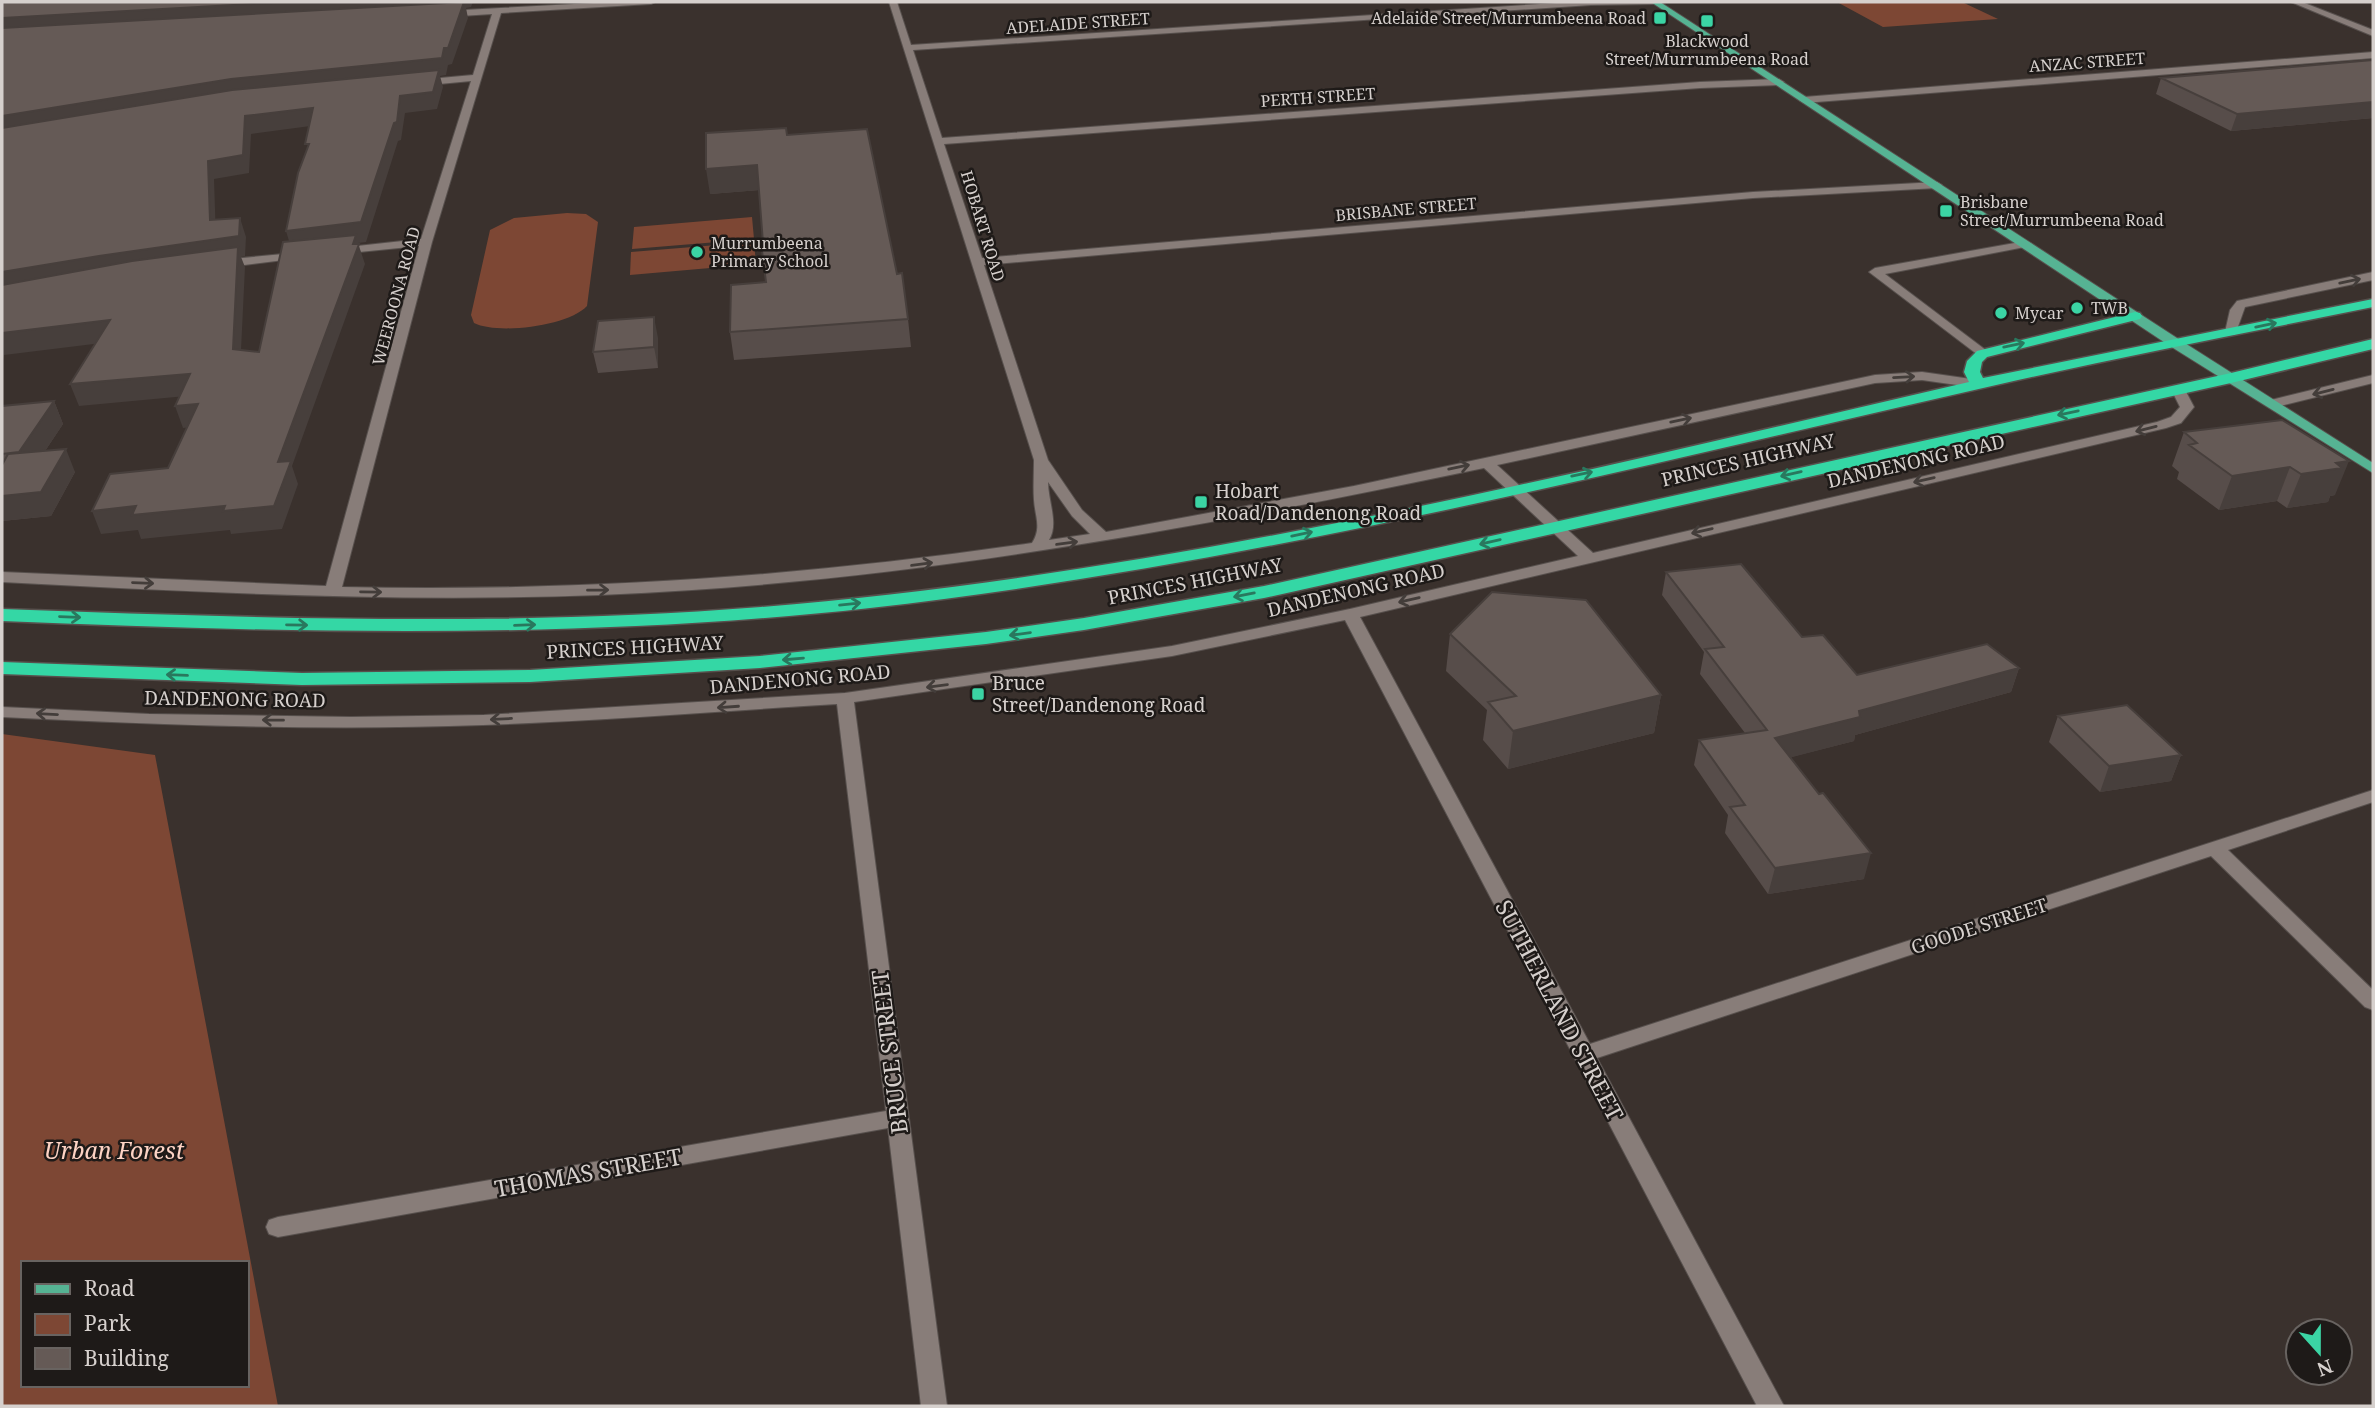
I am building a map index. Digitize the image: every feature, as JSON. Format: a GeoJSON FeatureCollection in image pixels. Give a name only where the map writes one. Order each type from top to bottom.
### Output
{"type":"FeatureCollection","features":[{"type":"Feature","properties":{"kind":"highway","name":"PRINCES HIGHWAY"},"geometry":{"type":"LineString","coordinates":[[2,615],[264,624],[478,626],[622,621],[772,611],[984,588],[1125,567],[1299,535],[1813,424],[1978,384],[2373,303]]}},
{"type":"Feature","properties":{"kind":"highway"},"geometry":{"type":"LineString","coordinates":[[1978,384],[1972,372],[1975,361],[1982,354],[2135,316]]}},
{"type":"Feature","properties":{"kind":"highway","name":"PRINCES HIGHWAY"},"geometry":{"type":"LineString","coordinates":[[2,668],[268,678],[405,679],[628,672],[929,645],[1096,622],[1264,592],[2231,378],[2373,344]]}},
{"type":"Feature","properties":{"kind":"main road"},"geometry":{"type":"LineString","coordinates":[[1656,2],[2175,344],[2373,469]]}},
{"type":"Feature","properties":{"kind":"street"},"geometry":{"type":"LineString","coordinates":[[428,15],[651,2]]}},
{"type":"Feature","properties":{"kind":"street","name":"HOBART ROAD"},"geometry":{"type":"LineString","coordinates":[[893,2],[1041,460],[1087,527],[1105,538]]}},
{"type":"Feature","properties":{"kind":"street","name":"ADELAIDE STREET"},"geometry":{"type":"LineString","coordinates":[[1584,5],[1606,2]]}},
{"type":"Feature","properties":{"kind":"street","name":"ADELAIDE STREET"},"geometry":{"type":"LineString","coordinates":[[909,48],[1656,2]]}},
{"type":"Feature","properties":{"kind":"street"},"geometry":{"type":"LineString","coordinates":[[2295,2],[2373,33]]}},
{"type":"Feature","properties":{"kind":"street","name":"WEEROONA ROAD"},"geometry":{"type":"LineString","coordinates":[[334,591],[426,242],[474,78],[497,11]]}},
{"type":"Feature","properties":{"kind":"street","name":"ANZAC STREET"},"geometry":{"type":"LineString","coordinates":[[1804,100],[2373,55]]}},
{"type":"Feature","properties":{"kind":"street"},"geometry":{"type":"LineString","coordinates":[[402,84],[474,78]]}},
{"type":"Feature","properties":{"kind":"street","name":"PERTH STREET"},"geometry":{"type":"LineString","coordinates":[[939,141],[1775,79]]}},
{"type":"Feature","properties":{"kind":"street","name":"BRISBANE STREET"},"geometry":{"type":"LineString","coordinates":[[975,262],[1839,189],[1926,178]]}},
{"type":"Feature","properties":{"kind":"street","name":"BRISBANE STREET"},"geometry":{"type":"LineString","coordinates":[[1839,189],[1937,185]]}},
{"type":"Feature","properties":{"kind":"street"},"geometry":{"type":"LineString","coordinates":[[205,266],[426,242]]}},
{"type":"Feature","properties":{"kind":"street"},"geometry":{"type":"LineString","coordinates":[[1982,354],[1875,272],[2026,244]]}},
{"type":"Feature","properties":{"kind":"street"},"geometry":{"type":"LineString","coordinates":[[2231,332],[2236,310],[2241,304],[2373,276]]}},
{"type":"Feature","properties":{"kind":"street"},"geometry":{"type":"LineString","coordinates":[[2,577],[334,591],[460,593],[644,589],[824,575],[1105,538],[1292,504],[1875,379],[1922,376],[1978,384]]}},
{"type":"Feature","properties":{"kind":"street"},"geometry":{"type":"LineString","coordinates":[[2272,404],[2373,379]]}},
{"type":"Feature","properties":{"kind":"street","name":"DANDENONG ROAD"},"geometry":{"type":"LineString","coordinates":[[2,712],[189,719],[484,720],[845,698],[1099,663],[1350,614],[2161,425],[2183,414],[2186,407],[2178,389]]}},
{"type":"Feature","properties":{"kind":"street","name":"HOBART ROAD"},"geometry":{"type":"LineString","coordinates":[[1036,548],[1045,534],[1046,521],[1041,503],[1041,460]]}},
{"type":"Feature","properties":{"kind":"street"},"geometry":{"type":"LineString","coordinates":[[1485,461],[1588,558]]}},
{"type":"Feature","properties":{"kind":"street","name":"SUTHERLAND STREET"},"geometry":{"type":"LineString","coordinates":[[1350,614],[1770,1406]]}},
{"type":"Feature","properties":{"kind":"street","name":"BRUCE STREET"},"geometry":{"type":"LineString","coordinates":[[845,698],[934,1406]]}},
{"type":"Feature","properties":{"kind":"street","name":"GOODE STREET"},"geometry":{"type":"LineString","coordinates":[[1583,1054],[2373,796]]}},
{"type":"Feature","properties":{"kind":"street"},"geometry":{"type":"LineString","coordinates":[[2216,849],[2373,1002]]}},
{"type":"Feature","properties":{"kind":"street","name":"THOMAS STREET"},"geometry":{"type":"LineString","coordinates":[[278,1227],[897,1118]]}},
{"type":"Feature","properties":{"kind":"green space"},"geometry":{"type":"Polygon","coordinates":[[[1837,2],[1962,2],[1998,19],[1883,27],[1837,2]]]}},
{"type":"Feature","properties":{"kind":"green space"},"geometry":{"type":"Polygon","coordinates":[[[586,214],[598,222],[587,306],[565,319],[533,326],[499,328],[474,323],[471,315],[490,230],[514,218],[586,214]]]}},
{"type":"Feature","properties":{"kind":"green space"},"geometry":{"type":"Polygon","coordinates":[[[752,217],[754,239],[632,249],[634,227],[752,217]]]}},
{"type":"Feature","properties":{"kind":"green space"},"geometry":{"type":"Polygon","coordinates":[[[754,242],[756,264],[630,275],[631,252],[754,242]]]}},
{"type":"Feature","properties":{"kind":"green space","name":"Urban Forest"},"geometry":{"type":"Polygon","coordinates":[[[2,734],[155,755],[278,1406],[2,1406],[2,734]]]}},
{"type":"Feature","properties":{"kind":"building"},"geometry":{"type":"Polygon","coordinates":[[[2,2],[289,2],[2,18],[2,2]]]}},
{"type":"Feature","properties":{"kind":"building"},"geometry":{"type":"Polygon","coordinates":[[[464,2],[442,58],[231,79],[2,116],[2,28],[464,2]]]}},
{"type":"Feature","properties":{"kind":"building"},"geometry":{"type":"Polygon","coordinates":[[[2373,60],[2373,102],[2237,114],[2161,78],[2373,60]]]}},
{"type":"Feature","properties":{"kind":"building"},"geometry":{"type":"Polygon","coordinates":[[[439,70],[433,92],[400,96],[397,122],[394,123],[361,222],[286,231],[298,173],[309,144],[305,144],[313,108],[245,116],[243,155],[208,161],[210,220],[240,218],[239,236],[2,272],[2,128],[232,90],[439,70]]]}},
{"type":"Feature","properties":{"kind":"building"},"geometry":{"type":"Polygon","coordinates":[[[786,128],[787,135],[867,129],[897,274],[902,273],[908,319],[730,332],[731,285],[766,282],[757,165],[706,169],[706,133],[786,128]]]}},
{"type":"Feature","properties":{"kind":"building"},"geometry":{"type":"Polygon","coordinates":[[[356,235],[353,244],[359,244],[278,462],[291,461],[274,506],[223,511],[225,506],[132,515],[136,506],[92,511],[110,474],[168,468],[198,404],[175,406],[190,374],[70,384],[110,320],[2,333],[2,285],[132,261],[238,247],[233,349],[259,352],[283,242],[356,235]]]}},
{"type":"Feature","properties":{"kind":"building"},"geometry":{"type":"Polygon","coordinates":[[[654,317],[654,347],[593,352],[598,321],[654,317]]]}},
{"type":"Feature","properties":{"kind":"building"},"geometry":{"type":"Polygon","coordinates":[[[54,401],[19,452],[2,454],[2,406],[54,401]]]}},
{"type":"Feature","properties":{"kind":"building"},"geometry":{"type":"Polygon","coordinates":[[[2282,420],[2349,461],[2336,463],[2342,468],[2301,474],[2290,467],[2232,476],[2189,445],[2197,443],[2184,432],[2282,420]]]}},
{"type":"Feature","properties":{"kind":"building"},"geometry":{"type":"Polygon","coordinates":[[[66,449],[41,492],[2,496],[2,465],[8,454],[66,449]]]}},
{"type":"Feature","properties":{"kind":"building"},"geometry":{"type":"Polygon","coordinates":[[[1741,564],[1802,637],[1823,635],[1857,675],[1987,644],[2019,668],[1859,711],[1860,717],[1775,738],[1819,794],[1823,793],[1871,853],[1775,868],[1730,807],[1745,805],[1699,740],[1767,730],[1705,649],[1724,647],[1666,572],[1741,564]]]}},
{"type":"Feature","properties":{"kind":"building"},"geometry":{"type":"Polygon","coordinates":[[[1492,592],[1586,600],[1661,695],[1513,731],[1488,702],[1516,696],[1450,634],[1492,592]]]}},
{"type":"Feature","properties":{"kind":"building"},"geometry":{"type":"Polygon","coordinates":[[[2127,705],[2181,755],[2109,766],[2058,716],[2127,705]]]}},
{"type":"Feature","properties":{"kind":"place","name":"Adelaide Street/Murrumbeena Road"},"geometry":{"type":"Point","coordinates":[1660,18]}},
{"type":"Feature","properties":{"kind":"place","name":"Blackwood Street/Murrumbeena Road"},"geometry":{"type":"Point","coordinates":[1707,21]}},
{"type":"Feature","properties":{"kind":"place","name":"Brisbane Street/Murrumbeena Road"},"geometry":{"type":"Point","coordinates":[1946,211]}},
{"type":"Feature","properties":{"kind":"place","name":"Murrumbeena Primary School"},"geometry":{"type":"Point","coordinates":[697,252]}},
{"type":"Feature","properties":{"kind":"place","name":"TWB"},"geometry":{"type":"Point","coordinates":[2077,308]}},
{"type":"Feature","properties":{"kind":"place","name":"Mycar"},"geometry":{"type":"Point","coordinates":[2001,313]}},
{"type":"Feature","properties":{"kind":"place","name":"Hobart Road/Dandenong Road"},"geometry":{"type":"Point","coordinates":[1201,502]}},
{"type":"Feature","properties":{"kind":"place","name":"Bruce Street/Dandenong Road"},"geometry":{"type":"Point","coordinates":[978,694]}}]}
